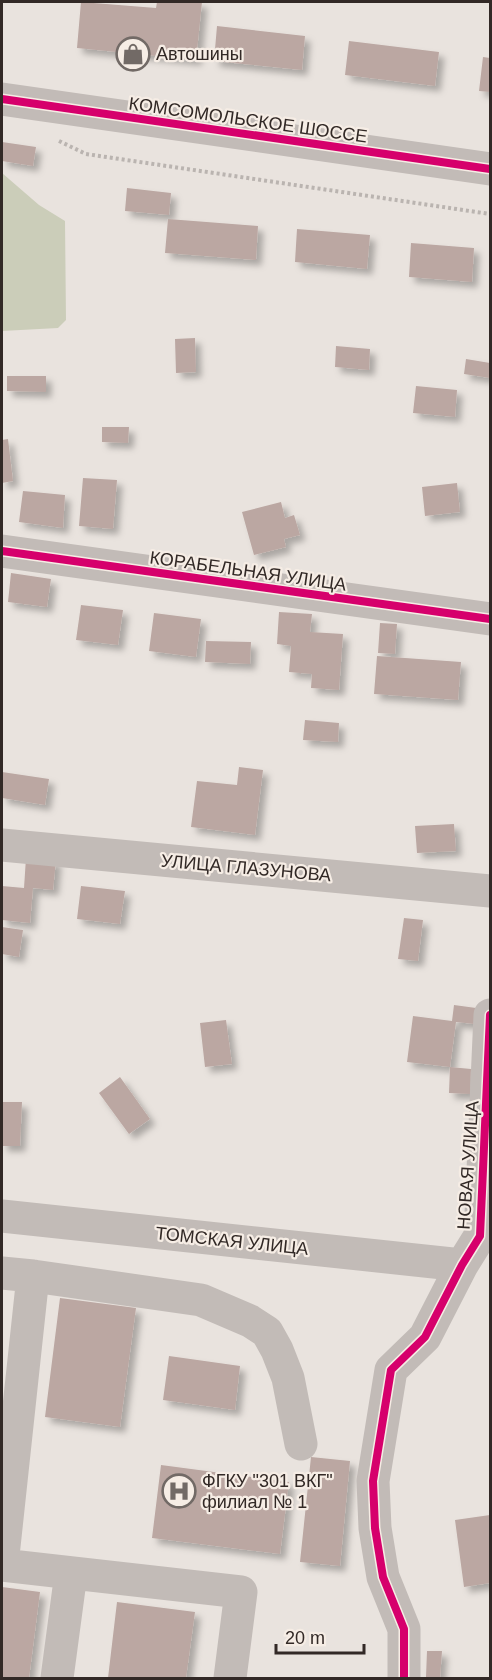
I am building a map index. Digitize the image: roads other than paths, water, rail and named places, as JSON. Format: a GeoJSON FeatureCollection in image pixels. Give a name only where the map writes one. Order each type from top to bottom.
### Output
{"type":"FeatureCollection","features":[{"type":"Feature","properties":{"kind":"street","name":"КОМСОМОЛЬСКОЕ ШОССЕ"},"geometry":{"type":"LineString","coordinates":[[2,99],[490,169]]}},
{"type":"Feature","properties":{"kind":"street","name":"КОРАБЕЛЬНАЯ УЛИЦА"},"geometry":{"type":"LineString","coordinates":[[2,551],[490,619]]}},
{"type":"Feature","properties":{"kind":"street","name":"УЛИЦА ГЛАЗУНОВА"},"geometry":{"type":"LineString","coordinates":[[2,845],[490,891]]}},
{"type":"Feature","properties":{"kind":"street","name":"НОВАЯ УЛИЦА"},"geometry":{"type":"LineString","coordinates":[[404,1678],[404,1629],[383,1577],[375,1528],[373,1481],[391,1371],[425,1337],[462,1265],[485,1237],[490,1015]]}},
{"type":"Feature","properties":{"kind":"street","name":"ТОМСКАЯ УЛИЦА"},"geometry":{"type":"LineString","coordinates":[[2,1216],[462,1265]]}},
{"type":"Feature","properties":{"kind":"street"},"geometry":{"type":"LineString","coordinates":[[230,1678],[241,1592],[2,1564],[17,1274],[201,1300],[250,1321],[267,1332],[277,1350],[288,1378],[301,1444]]}},
{"type":"Feature","properties":{"kind":"street"},"geometry":{"type":"LineString","coordinates":[[57,1678],[71,1573]]}},
{"type":"Feature","properties":{"kind":"place","name":"Автошины"},"geometry":{"type":"Point","coordinates":[133,54]}},
{"type":"Feature","properties":{"kind":"place","name":"ФГКУ \"301 ВКГ\" филиал № 1"},"geometry":{"type":"Point","coordinates":[179,1491]}}]}
